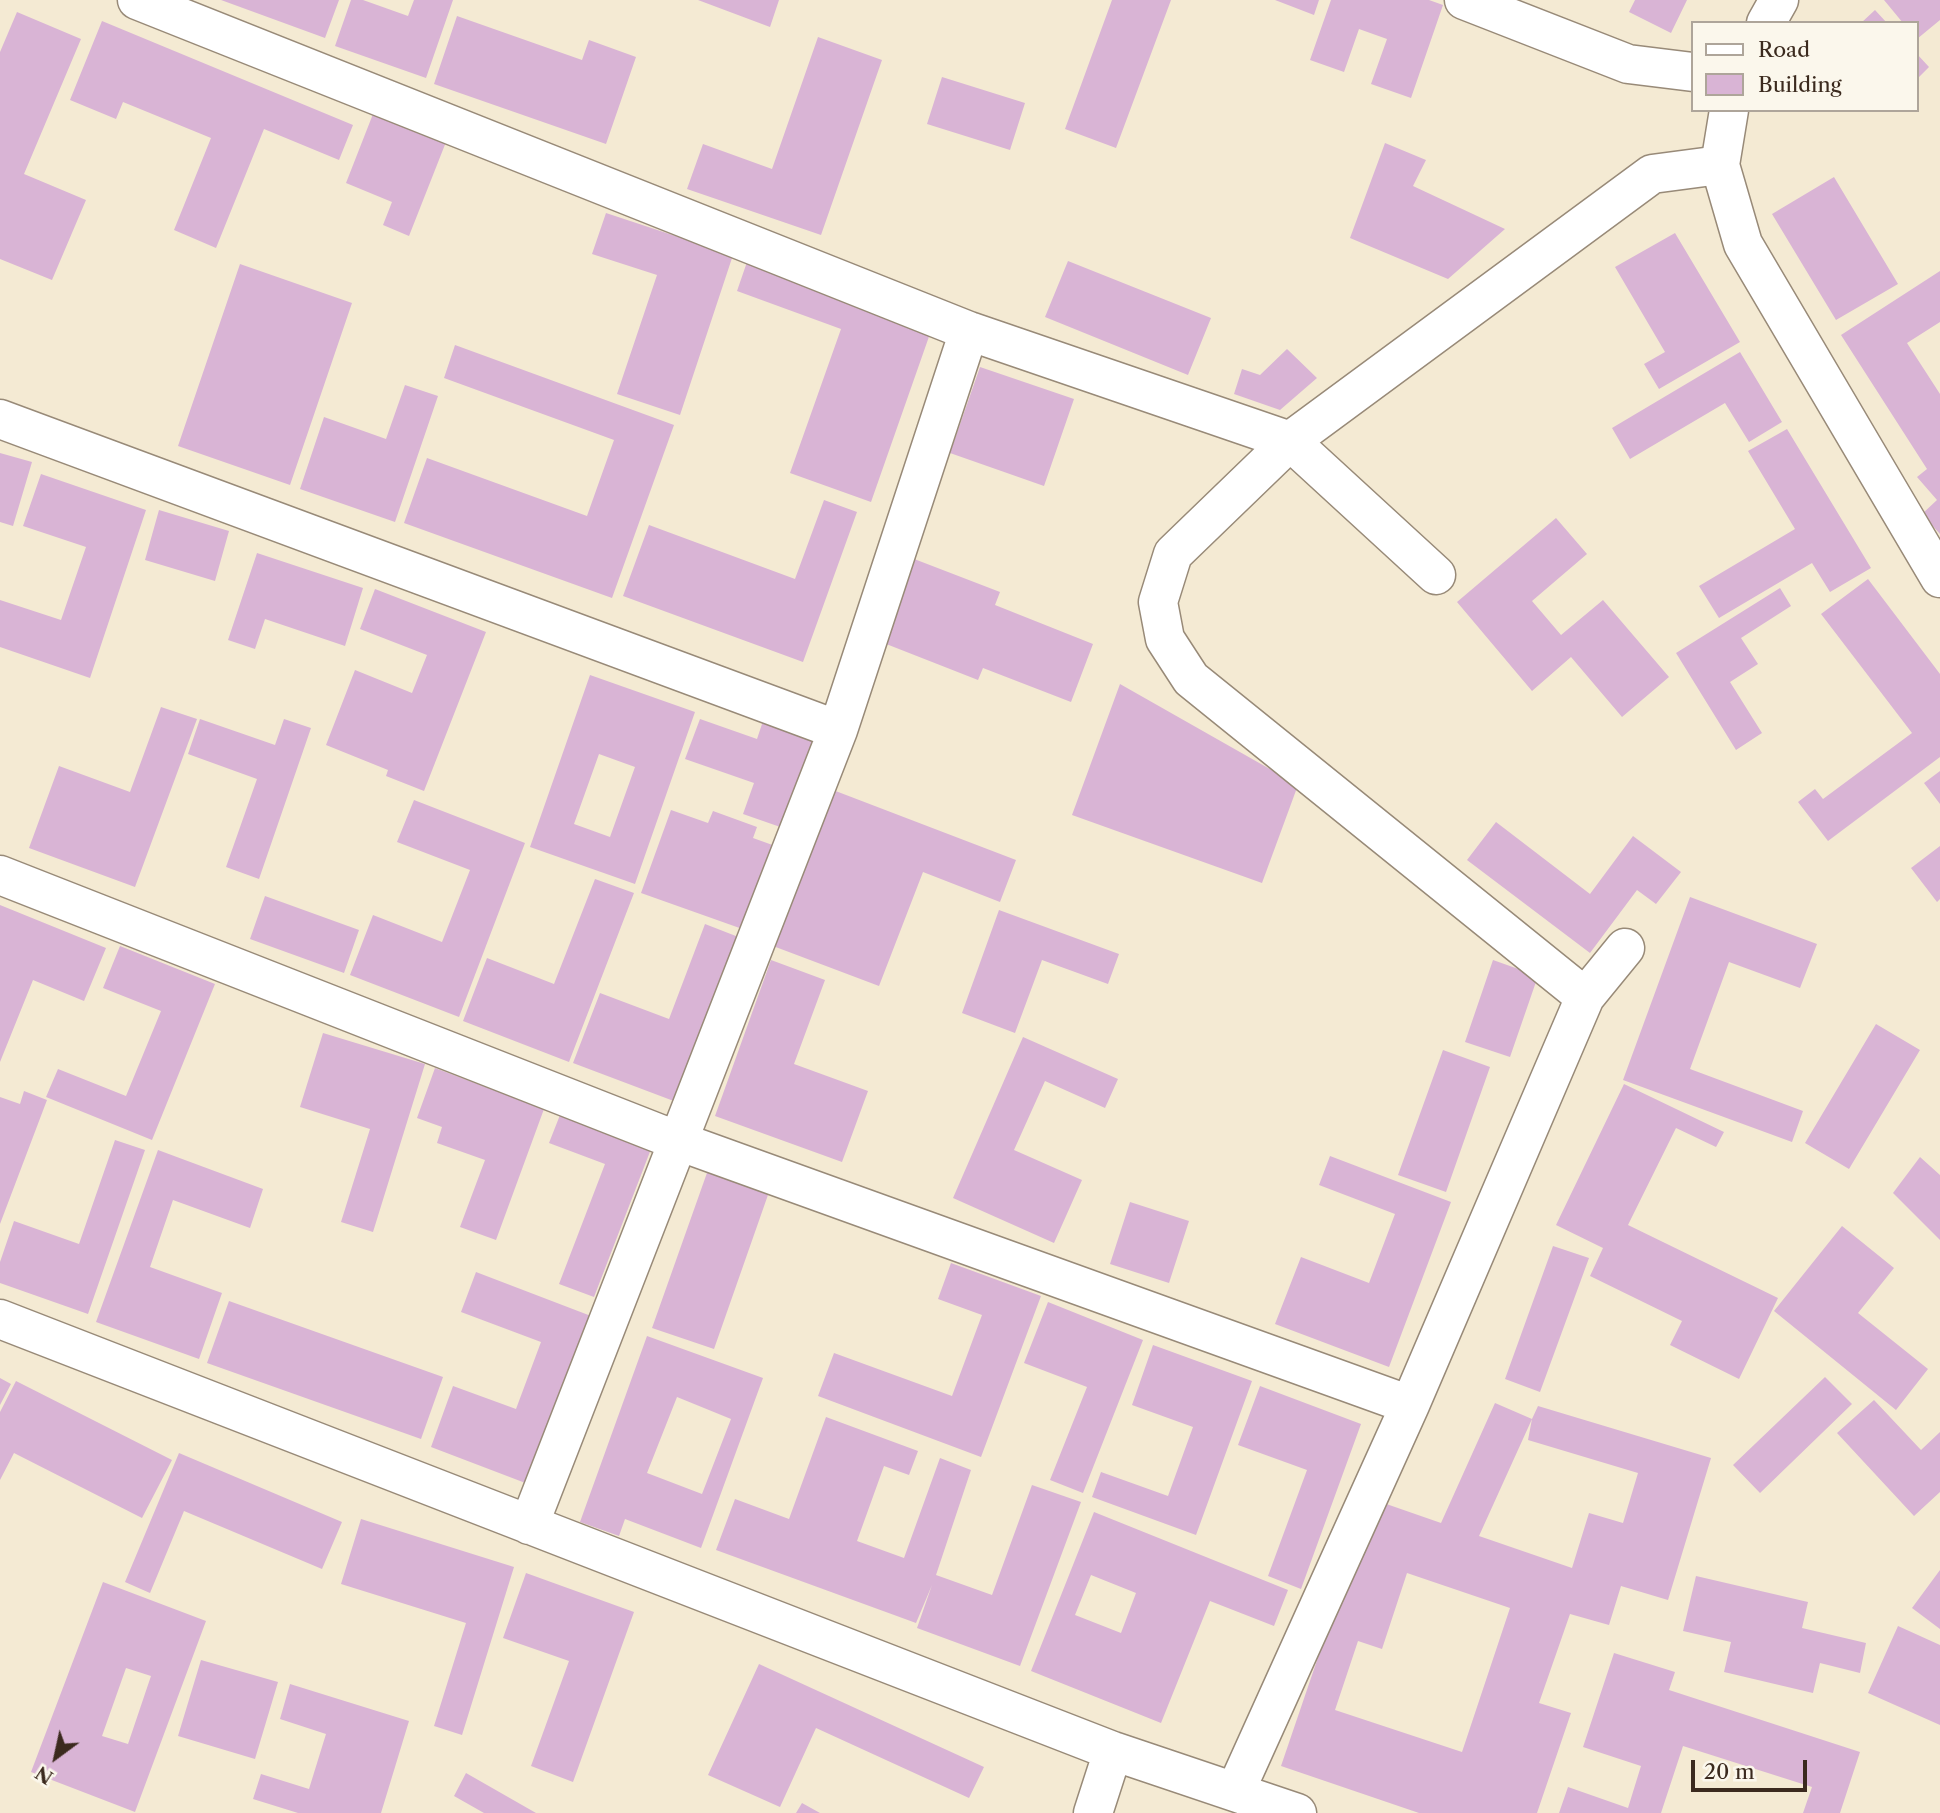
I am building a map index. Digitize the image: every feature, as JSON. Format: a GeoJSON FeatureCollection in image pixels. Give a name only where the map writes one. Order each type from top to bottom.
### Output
{"type":"FeatureCollection","features":[{"type":"Feature","properties":{"kind":"street"},"geometry":{"type":"LineString","coordinates":[[136,0],[969,331],[1290,441],[1436,575]]}},
{"type":"Feature","properties":{"kind":"street"},"geometry":{"type":"LineString","coordinates":[[1464,0],[1628,64],[1692,72]]}},
{"type":"Feature","properties":{"kind":"street"},"geometry":{"type":"LineString","coordinates":[[1767,21],[1779,0]]}},
{"type":"Feature","properties":{"kind":"street"},"geometry":{"type":"LineString","coordinates":[[1729,112],[1720,165],[1744,244],[1940,578]]}},
{"type":"Feature","properties":{"kind":"street"},"geometry":{"type":"LineString","coordinates":[[1585,997],[1191,679],[1165,639],[1158,602],[1173,554],[1290,441],[1652,174],[1720,165]]}},
{"type":"Feature","properties":{"kind":"street"},"geometry":{"type":"LineString","coordinates":[[529,1525],[838,730],[969,331]]}},
{"type":"Feature","properties":{"kind":"street"},"geometry":{"type":"LineString","coordinates":[[0,419],[838,730]]}},
{"type":"Feature","properties":{"kind":"street"},"geometry":{"type":"LineString","coordinates":[[0,875],[678,1141],[1410,1405]]}},
{"type":"Feature","properties":{"kind":"street"},"geometry":{"type":"LineString","coordinates":[[1235,1792],[1410,1405],[1585,997],[1625,947]]}},
{"type":"Feature","properties":{"kind":"street"},"geometry":{"type":"LineString","coordinates":[[0,1320],[1113,1751],[1297,1813]]}},
{"type":"Feature","properties":{"kind":"street"},"geometry":{"type":"LineString","coordinates":[[1093,1813],[1113,1751]]}},
{"type":"Feature","properties":{"kind":"building"},"geometry":{"type":"Polygon","coordinates":[[[221,0],[339,0],[325,38],[221,0]]]}},
{"type":"Feature","properties":{"kind":"building"},"geometry":{"type":"Polygon","coordinates":[[[351,0],[363,0],[408,16],[414,0],[453,0],[426,78],[335,46],[351,0]]]}},
{"type":"Feature","properties":{"kind":"building"},"geometry":{"type":"Polygon","coordinates":[[[698,0],[779,0],[770,27],[698,0]]]}},
{"type":"Feature","properties":{"kind":"building"},"geometry":{"type":"Polygon","coordinates":[[[1112,0],[1171,0],[1116,148],[1065,129],[1112,0]]]}},
{"type":"Feature","properties":{"kind":"building"},"geometry":{"type":"Polygon","coordinates":[[[1275,0],[1319,0],[1314,15],[1275,0]]]}},
{"type":"Feature","properties":{"kind":"building"},"geometry":{"type":"Polygon","coordinates":[[[1331,0],[1429,0],[1443,5],[1411,98],[1371,84],[1387,39],[1359,29],[1344,72],[1310,60],[1331,0]]]}},
{"type":"Feature","properties":{"kind":"building"},"geometry":{"type":"Polygon","coordinates":[[[1635,0],[1687,0],[1671,33],[1629,12],[1635,0]]]}},
{"type":"Feature","properties":{"kind":"building"},"geometry":{"type":"Polygon","coordinates":[[[1884,0],[1940,0],[1940,20],[1919,37],[1919,21],[1901,21],[1884,0]]]}},
{"type":"Feature","properties":{"kind":"building"},"geometry":{"type":"Polygon","coordinates":[[[1875,10],[1885,21],[1863,21],[1875,10]]]}},
{"type":"Feature","properties":{"kind":"building"},"geometry":{"type":"Polygon","coordinates":[[[17,12],[81,39],[24,174],[86,200],[52,280],[0,259],[0,52],[17,12]]]}},
{"type":"Feature","properties":{"kind":"building"},"geometry":{"type":"Polygon","coordinates":[[[457,16],[582,60],[589,40],[636,57],[606,144],[434,84],[457,16]]]}},
{"type":"Feature","properties":{"kind":"building"},"geometry":{"type":"Polygon","coordinates":[[[102,21],[353,125],[339,160],[264,129],[216,248],[174,230],[211,138],[123,102],[116,119],[70,100],[102,21]]]}},
{"type":"Feature","properties":{"kind":"building"},"geometry":{"type":"Polygon","coordinates":[[[818,37],[882,60],[821,235],[687,189],[703,144],[772,169],[818,37]]]}},
{"type":"Feature","properties":{"kind":"building"},"geometry":{"type":"Polygon","coordinates":[[[1919,56],[1929,67],[1919,77],[1919,56]]]}},
{"type":"Feature","properties":{"kind":"building"},"geometry":{"type":"Polygon","coordinates":[[[942,77],[1025,103],[1010,150],[927,124],[942,77]]]}},
{"type":"Feature","properties":{"kind":"building"},"geometry":{"type":"Polygon","coordinates":[[[373,114],[446,142],[409,236],[383,225],[392,202],[346,183],[373,114]]]}},
{"type":"Feature","properties":{"kind":"building"},"geometry":{"type":"Polygon","coordinates":[[[1385,143],[1426,160],[1413,186],[1505,229],[1448,279],[1350,238],[1385,143]]]}},
{"type":"Feature","properties":{"kind":"building"},"geometry":{"type":"Polygon","coordinates":[[[1834,177],[1898,284],[1836,320],[1772,214],[1834,177]]]}},
{"type":"Feature","properties":{"kind":"building"},"geometry":{"type":"Polygon","coordinates":[[[606,213],[733,255],[680,415],[617,394],[657,275],[592,254],[606,213]]]}},
{"type":"Feature","properties":{"kind":"building"},"geometry":{"type":"Polygon","coordinates":[[[1675,233],[1740,342],[1659,389],[1644,364],[1665,352],[1615,267],[1675,233]]]}},
{"type":"Feature","properties":{"kind":"building"},"geometry":{"type":"Polygon","coordinates":[[[1068,261],[1211,318],[1188,375],[1045,317],[1068,261]]]}},
{"type":"Feature","properties":{"kind":"building"},"geometry":{"type":"Polygon","coordinates":[[[747,262],[932,328],[871,502],[790,473],[841,329],[737,291],[747,262]]]}},
{"type":"Feature","properties":{"kind":"building"},"geometry":{"type":"Polygon","coordinates":[[[240,264],[352,303],[290,485],[178,446],[240,264]]]}},
{"type":"Feature","properties":{"kind":"building"},"geometry":{"type":"Polygon","coordinates":[[[1940,271],[1940,322],[1907,343],[1940,394],[1940,534],[1922,514],[1937,500],[1917,477],[1927,469],[1841,335],[1940,271]]]}},
{"type":"Feature","properties":{"kind":"building"},"geometry":{"type":"Polygon","coordinates":[[[455,345],[674,425],[612,598],[404,523],[427,458],[587,516],[614,440],[444,378],[455,345]]]}},
{"type":"Feature","properties":{"kind":"building"},"geometry":{"type":"Polygon","coordinates":[[[1287,349],[1317,378],[1280,410],[1234,394],[1242,369],[1260,375],[1287,349]]]}},
{"type":"Feature","properties":{"kind":"building"},"geometry":{"type":"Polygon","coordinates":[[[1740,352],[1782,422],[1749,442],[1725,403],[1630,459],[1612,428],[1740,352]]]}},
{"type":"Feature","properties":{"kind":"building"},"geometry":{"type":"Polygon","coordinates":[[[980,367],[1074,399],[1044,486],[950,453],[980,367]]]}},
{"type":"Feature","properties":{"kind":"building"},"geometry":{"type":"Polygon","coordinates":[[[405,385],[438,396],[395,522],[300,489],[324,417],[386,439],[405,385]]]}},
{"type":"Feature","properties":{"kind":"building"},"geometry":{"type":"Polygon","coordinates":[[[1787,429],[1871,568],[1830,592],[1812,563],[1719,618],[1699,586],[1795,529],[1748,451],[1787,429]]]}},
{"type":"Feature","properties":{"kind":"building"},"geometry":{"type":"Polygon","coordinates":[[[0,453],[32,462],[13,526],[0,522],[0,453]]]}},
{"type":"Feature","properties":{"kind":"building"},"geometry":{"type":"Polygon","coordinates":[[[41,474],[146,510],[90,678],[0,647],[0,600],[61,620],[86,547],[23,526],[41,474]]]}},
{"type":"Feature","properties":{"kind":"building"},"geometry":{"type":"Polygon","coordinates":[[[824,500],[857,512],[803,662],[623,596],[649,525],[795,579],[824,500]]]}},
{"type":"Feature","properties":{"kind":"building"},"geometry":{"type":"Polygon","coordinates":[[[159,510],[229,531],[215,581],[145,560],[159,510]]]}},
{"type":"Feature","properties":{"kind":"building"},"geometry":{"type":"Polygon","coordinates":[[[1556,518],[1587,554],[1532,601],[1561,635],[1603,600],[1669,677],[1622,717],[1571,657],[1532,691],[1457,602],[1556,518]]]}},
{"type":"Feature","properties":{"kind":"building"},"geometry":{"type":"Polygon","coordinates":[[[257,553],[363,588],[345,646],[265,619],[255,649],[228,640],[257,553]]]}},
{"type":"Feature","properties":{"kind":"building"},"geometry":{"type":"Polygon","coordinates":[[[909,557],[1000,592],[995,605],[1093,644],[1071,702],[983,668],[978,680],[876,640],[909,557]]]}},
{"type":"Feature","properties":{"kind":"building"},"geometry":{"type":"Polygon","coordinates":[[[1868,579],[1940,674],[1940,757],[1828,841],[1798,802],[1815,789],[1823,799],[1912,733],[1821,614],[1868,579]]]}},
{"type":"Feature","properties":{"kind":"building"},"geometry":{"type":"Polygon","coordinates":[[[1780,588],[1791,606],[1741,638],[1758,664],[1730,682],[1762,733],[1736,750],[1676,653],[1780,588]]]}},
{"type":"Feature","properties":{"kind":"building"},"geometry":{"type":"Polygon","coordinates":[[[375,589],[486,632],[424,791],[386,776],[388,770],[326,745],[355,670],[412,693],[427,655],[360,629],[375,589]]]}},
{"type":"Feature","properties":{"kind":"building"},"geometry":{"type":"Polygon","coordinates":[[[590,675],[695,712],[635,884],[530,847],[590,675]],[[599,754],[574,824],[610,837],[635,767],[599,754]]]}},
{"type":"Feature","properties":{"kind":"building"},"geometry":{"type":"Polygon","coordinates":[[[1120,684],[1298,785],[1262,883],[1072,815],[1120,684]]]}},
{"type":"Feature","properties":{"kind":"building"},"geometry":{"type":"Polygon","coordinates":[[[161,707],[197,719],[135,887],[29,848],[59,766],[130,792],[161,707]]]}},
{"type":"Feature","properties":{"kind":"building"},"geometry":{"type":"Polygon","coordinates":[[[200,719],[275,745],[284,719],[311,728],[259,879],[226,867],[257,779],[188,754],[200,719]]]}},
{"type":"Feature","properties":{"kind":"building"},"geometry":{"type":"Polygon","coordinates":[[[700,719],[757,739],[763,721],[816,741],[786,829],[743,814],[754,783],[685,759],[700,719]]]}},
{"type":"Feature","properties":{"kind":"building"},"geometry":{"type":"Polygon","coordinates":[[[1940,771],[1940,804],[1924,783],[1940,771]]]}},
{"type":"Feature","properties":{"kind":"building"},"geometry":{"type":"Polygon","coordinates":[[[833,790],[1016,860],[1000,902],[923,872],[879,986],[773,946],[833,790]]]}},
{"type":"Feature","properties":{"kind":"building"},"geometry":{"type":"Polygon","coordinates":[[[414,800],[525,843],[459,1017],[350,975],[373,915],[442,942],[470,870],[397,842],[414,800]]]}},
{"type":"Feature","properties":{"kind":"building"},"geometry":{"type":"Polygon","coordinates":[[[671,810],[708,823],[713,811],[757,827],[753,838],[778,847],[748,931],[641,893],[671,810]]]}},
{"type":"Feature","properties":{"kind":"building"},"geometry":{"type":"Polygon","coordinates":[[[1496,822],[1590,894],[1633,836],[1681,872],[1656,904],[1637,890],[1590,953],[1467,860],[1496,822]]]}},
{"type":"Feature","properties":{"kind":"building"},"geometry":{"type":"Polygon","coordinates":[[[1940,846],[1940,899],[1937,902],[1911,868],[1940,846]]]}},
{"type":"Feature","properties":{"kind":"building"},"geometry":{"type":"Polygon","coordinates":[[[595,879],[634,893],[569,1062],[463,1021],[487,958],[554,984],[595,879]]]}},
{"type":"Feature","properties":{"kind":"building"},"geometry":{"type":"Polygon","coordinates":[[[265,896],[359,930],[344,973],[250,939],[265,896]]]}},
{"type":"Feature","properties":{"kind":"building"},"geometry":{"type":"Polygon","coordinates":[[[1690,897],[1817,944],[1800,988],[1729,962],[1690,1069],[1803,1111],[1792,1142],[1623,1080],[1690,897]]]}},
{"type":"Feature","properties":{"kind":"building"},"geometry":{"type":"Polygon","coordinates":[[[0,905],[106,948],[84,1001],[33,980],[0,1062],[0,905]]]}},
{"type":"Feature","properties":{"kind":"building"},"geometry":{"type":"Polygon","coordinates":[[[999,910],[1119,954],[1108,984],[1042,960],[1015,1033],[962,1013],[999,910]]]}},
{"type":"Feature","properties":{"kind":"building"},"geometry":{"type":"Polygon","coordinates":[[[705,924],[741,938],[679,1103],[573,1063],[600,993],[669,1019],[705,924]]]}},
{"type":"Feature","properties":{"kind":"building"},"geometry":{"type":"Polygon","coordinates":[[[120,946],[215,984],[152,1140],[46,1097],[58,1069],[126,1096],[161,1011],[103,988],[120,946]]]}},
{"type":"Feature","properties":{"kind":"building"},"geometry":{"type":"Polygon","coordinates":[[[771,960],[825,980],[794,1064],[868,1091],[842,1162],[715,1116],[771,960]]]}},
{"type":"Feature","properties":{"kind":"building"},"geometry":{"type":"Polygon","coordinates":[[[1493,960],[1538,976],[1510,1057],[1465,1042],[1493,960]]]}},
{"type":"Feature","properties":{"kind":"building"},"geometry":{"type":"Polygon","coordinates":[[[1876,1024],[1920,1050],[1849,1169],[1805,1143],[1876,1024]]]}},
{"type":"Feature","properties":{"kind":"building"},"geometry":{"type":"Polygon","coordinates":[[[323,1033],[425,1064],[373,1232],[341,1222],[370,1129],[300,1107],[323,1033]]]}},
{"type":"Feature","properties":{"kind":"building"},"geometry":{"type":"Polygon","coordinates":[[[1023,1037],[1118,1079],[1105,1108],[1045,1081],[1014,1150],[1082,1180],[1054,1243],[953,1198],[1023,1037]]]}},
{"type":"Feature","properties":{"kind":"building"},"geometry":{"type":"Polygon","coordinates":[[[1443,1050],[1490,1067],[1446,1192],[1398,1175],[1443,1050]]]}},
{"type":"Feature","properties":{"kind":"building"},"geometry":{"type":"Polygon","coordinates":[[[435,1068],[544,1109],[496,1240],[460,1227],[485,1160],[437,1143],[442,1127],[417,1118],[435,1068]]]}},
{"type":"Feature","properties":{"kind":"building"},"geometry":{"type":"Polygon","coordinates":[[[1624,1084],[1724,1132],[1716,1147],[1676,1128],[1628,1225],[1778,1298],[1739,1379],[1670,1345],[1682,1321],[1590,1276],[1603,1248],[1556,1225],[1624,1084]]]}},
{"type":"Feature","properties":{"kind":"building"},"geometry":{"type":"Polygon","coordinates":[[[24,1091],[47,1100],[0,1224],[0,1097],[20,1104],[24,1091]]]}},
{"type":"Feature","properties":{"kind":"building"},"geometry":{"type":"Polygon","coordinates":[[[560,1115],[651,1149],[594,1297],[559,1284],[605,1164],[549,1143],[560,1115]]]}},
{"type":"Feature","properties":{"kind":"building"},"geometry":{"type":"Polygon","coordinates":[[[115,1140],[145,1150],[88,1314],[0,1283],[0,1262],[14,1221],[79,1244],[115,1140]]]}},
{"type":"Feature","properties":{"kind":"building"},"geometry":{"type":"Polygon","coordinates":[[[158,1150],[263,1189],[250,1228],[173,1200],[150,1267],[222,1293],[199,1359],[96,1322],[158,1150]]]}},
{"type":"Feature","properties":{"kind":"building"},"geometry":{"type":"Polygon","coordinates":[[[1330,1156],[1451,1202],[1389,1367],[1275,1324],[1301,1257],[1369,1283],[1395,1214],[1319,1185],[1330,1156]]]}},
{"type":"Feature","properties":{"kind":"building"},"geometry":{"type":"Polygon","coordinates":[[[1920,1157],[1940,1175],[1940,1240],[1893,1193],[1920,1157]]]}},
{"type":"Feature","properties":{"kind":"building"},"geometry":{"type":"Polygon","coordinates":[[[708,1170],[769,1192],[714,1349],[652,1328],[708,1170]]]}},
{"type":"Feature","properties":{"kind":"building"},"geometry":{"type":"Polygon","coordinates":[[[1130,1202],[1189,1221],[1169,1283],[1110,1264],[1130,1202]]]}},
{"type":"Feature","properties":{"kind":"building"},"geometry":{"type":"Polygon","coordinates":[[[1842,1226],[1894,1268],[1858,1313],[1928,1369],[1896,1410],[1774,1311],[1842,1226]]]}},
{"type":"Feature","properties":{"kind":"building"},"geometry":{"type":"Polygon","coordinates":[[[1553,1246],[1589,1258],[1540,1392],[1505,1379],[1553,1246]]]}},
{"type":"Feature","properties":{"kind":"building"},"geometry":{"type":"Polygon","coordinates":[[[951,1263],[1041,1296],[981,1457],[818,1396],[834,1353],[952,1396],[982,1315],[938,1299],[951,1263]]]}},
{"type":"Feature","properties":{"kind":"building"},"geometry":{"type":"Polygon","coordinates":[[[476,1272],[591,1316],[528,1484],[431,1447],[453,1386],[516,1409],[541,1342],[461,1312],[476,1272]]]}},
{"type":"Feature","properties":{"kind":"building"},"geometry":{"type":"Polygon","coordinates":[[[229,1301],[443,1377],[421,1439],[207,1363],[229,1301]]]}},
{"type":"Feature","properties":{"kind":"building"},"geometry":{"type":"Polygon","coordinates":[[[1048,1302],[1143,1340],[1083,1493],[1050,1480],[1087,1387],[1024,1363],[1048,1302]]]}},
{"type":"Feature","properties":{"kind":"building"},"geometry":{"type":"Polygon","coordinates":[[[647,1336],[763,1378],[701,1548],[625,1519],[619,1536],[580,1522],[647,1336]],[[677,1397],[647,1473],[702,1494],[731,1419],[677,1397]]]}},
{"type":"Feature","properties":{"kind":"building"},"geometry":{"type":"Polygon","coordinates":[[[1153,1345],[1252,1381],[1196,1535],[1092,1497],[1101,1472],[1168,1496],[1193,1427],[1132,1405],[1153,1345]]]}},
{"type":"Feature","properties":{"kind":"building"},"geometry":{"type":"Polygon","coordinates":[[[1825,1377],[1852,1404],[1760,1493],[1733,1465],[1825,1377]]]}},
{"type":"Feature","properties":{"kind":"building"},"geometry":{"type":"Polygon","coordinates":[[[0,1378],[11,1384],[0,1405],[0,1378]]]}},
{"type":"Feature","properties":{"kind":"building"},"geometry":{"type":"Polygon","coordinates":[[[16,1381],[172,1460],[142,1518],[14,1453],[0,1480],[0,1412],[16,1381]]]}},
{"type":"Feature","properties":{"kind":"building"},"geometry":{"type":"Polygon","coordinates":[[[1260,1386],[1361,1424],[1301,1589],[1268,1576],[1307,1470],[1238,1445],[1260,1386]]]}},
{"type":"Feature","properties":{"kind":"building"},"geometry":{"type":"Polygon","coordinates":[[[1874,1400],[1921,1450],[1940,1432],[1940,1492],[1914,1516],[1837,1433],[1874,1400]]]}},
{"type":"Feature","properties":{"kind":"building"},"geometry":{"type":"Polygon","coordinates":[[[1495,1403],[1532,1419],[1538,1406],[1711,1458],[1668,1600],[1621,1586],[1609,1625],[1570,1614],[1539,1703],[1571,1713],[1537,1813],[1419,1813],[1281,1766],[1372,1499],[1441,1523],[1495,1403]],[[1532,1419],[1479,1536],[1572,1568],[1589,1513],[1623,1523],[1638,1473],[1528,1440],[1532,1419]],[[1407,1573],[1382,1649],[1358,1641],[1335,1710],[1462,1752],[1510,1608],[1407,1573]]]}},
{"type":"Feature","properties":{"kind":"building"},"geometry":{"type":"Polygon","coordinates":[[[826,1417],[918,1451],[909,1475],[884,1466],[857,1541],[904,1558],[940,1458],[971,1470],[936,1575],[992,1595],[1032,1485],[1081,1502],[1020,1666],[917,1628],[932,1585],[916,1623],[716,1550],[735,1499],[789,1519],[826,1417]]]}},
{"type":"Feature","properties":{"kind":"building"},"geometry":{"type":"Polygon","coordinates":[[[179,1453],[342,1522],[322,1569],[184,1511],[150,1593],[125,1582],[179,1453]]]}},
{"type":"Feature","properties":{"kind":"building"},"geometry":{"type":"Polygon","coordinates":[[[1094,1512],[1288,1590],[1274,1626],[1210,1601],[1161,1723],[1031,1671],[1094,1512]],[[1091,1575],[1075,1615],[1121,1633],[1136,1593],[1091,1575]]]}},
{"type":"Feature","properties":{"kind":"building"},"geometry":{"type":"Polygon","coordinates":[[[361,1519],[514,1567],[462,1735],[434,1726],[466,1623],[341,1584],[361,1519]]]}},
{"type":"Feature","properties":{"kind":"building"},"geometry":{"type":"Polygon","coordinates":[[[1940,1570],[1940,1629],[1912,1608],[1940,1570]]]}},
{"type":"Feature","properties":{"kind":"building"},"geometry":{"type":"Polygon","coordinates":[[[526,1573],[634,1612],[573,1782],[531,1766],[569,1661],[503,1638],[526,1573]]]}},
{"type":"Feature","properties":{"kind":"building"},"geometry":{"type":"Polygon","coordinates":[[[1696,1576],[1808,1602],[1802,1628],[1866,1643],[1860,1673],[1820,1663],[1813,1693],[1724,1672],[1731,1642],[1683,1631],[1696,1576]]]}},
{"type":"Feature","properties":{"kind":"building"},"geometry":{"type":"Polygon","coordinates":[[[103,1582],[206,1621],[135,1812],[31,1772],[103,1582]],[[126,1668],[102,1736],[128,1744],[151,1676],[126,1668]]]}},
{"type":"Feature","properties":{"kind":"building"},"geometry":{"type":"Polygon","coordinates":[[[1898,1626],[1940,1645],[1940,1725],[1868,1693],[1898,1626]]]}},
{"type":"Feature","properties":{"kind":"building"},"geometry":{"type":"Polygon","coordinates":[[[1614,1653],[1675,1672],[1669,1690],[1860,1752],[1840,1813],[1803,1813],[1812,1787],[1683,1746],[1661,1813],[1559,1813],[1568,1787],[1628,1808],[1641,1766],[1583,1747],[1614,1653]]]}},
{"type":"Feature","properties":{"kind":"building"},"geometry":{"type":"Polygon","coordinates":[[[201,1660],[278,1682],[255,1759],[178,1736],[201,1660]]]}},
{"type":"Feature","properties":{"kind":"building"},"geometry":{"type":"Polygon","coordinates":[[[759,1664],[984,1767],[969,1798],[816,1728],[780,1807],[708,1775],[759,1664]]]}},
{"type":"Feature","properties":{"kind":"building"},"geometry":{"type":"Polygon","coordinates":[[[290,1684],[409,1721],[381,1813],[298,1813],[253,1799],[261,1774],[309,1789],[326,1734],[280,1719],[290,1684]]]}},
{"type":"Feature","properties":{"kind":"building"},"geometry":{"type":"Polygon","coordinates":[[[466,1773],[536,1813],[484,1813],[454,1796],[466,1773]]]}},
{"type":"Feature","properties":{"kind":"building"},"geometry":{"type":"Polygon","coordinates":[[[802,1803],[820,1813],[796,1813],[802,1803]]]}}]}
